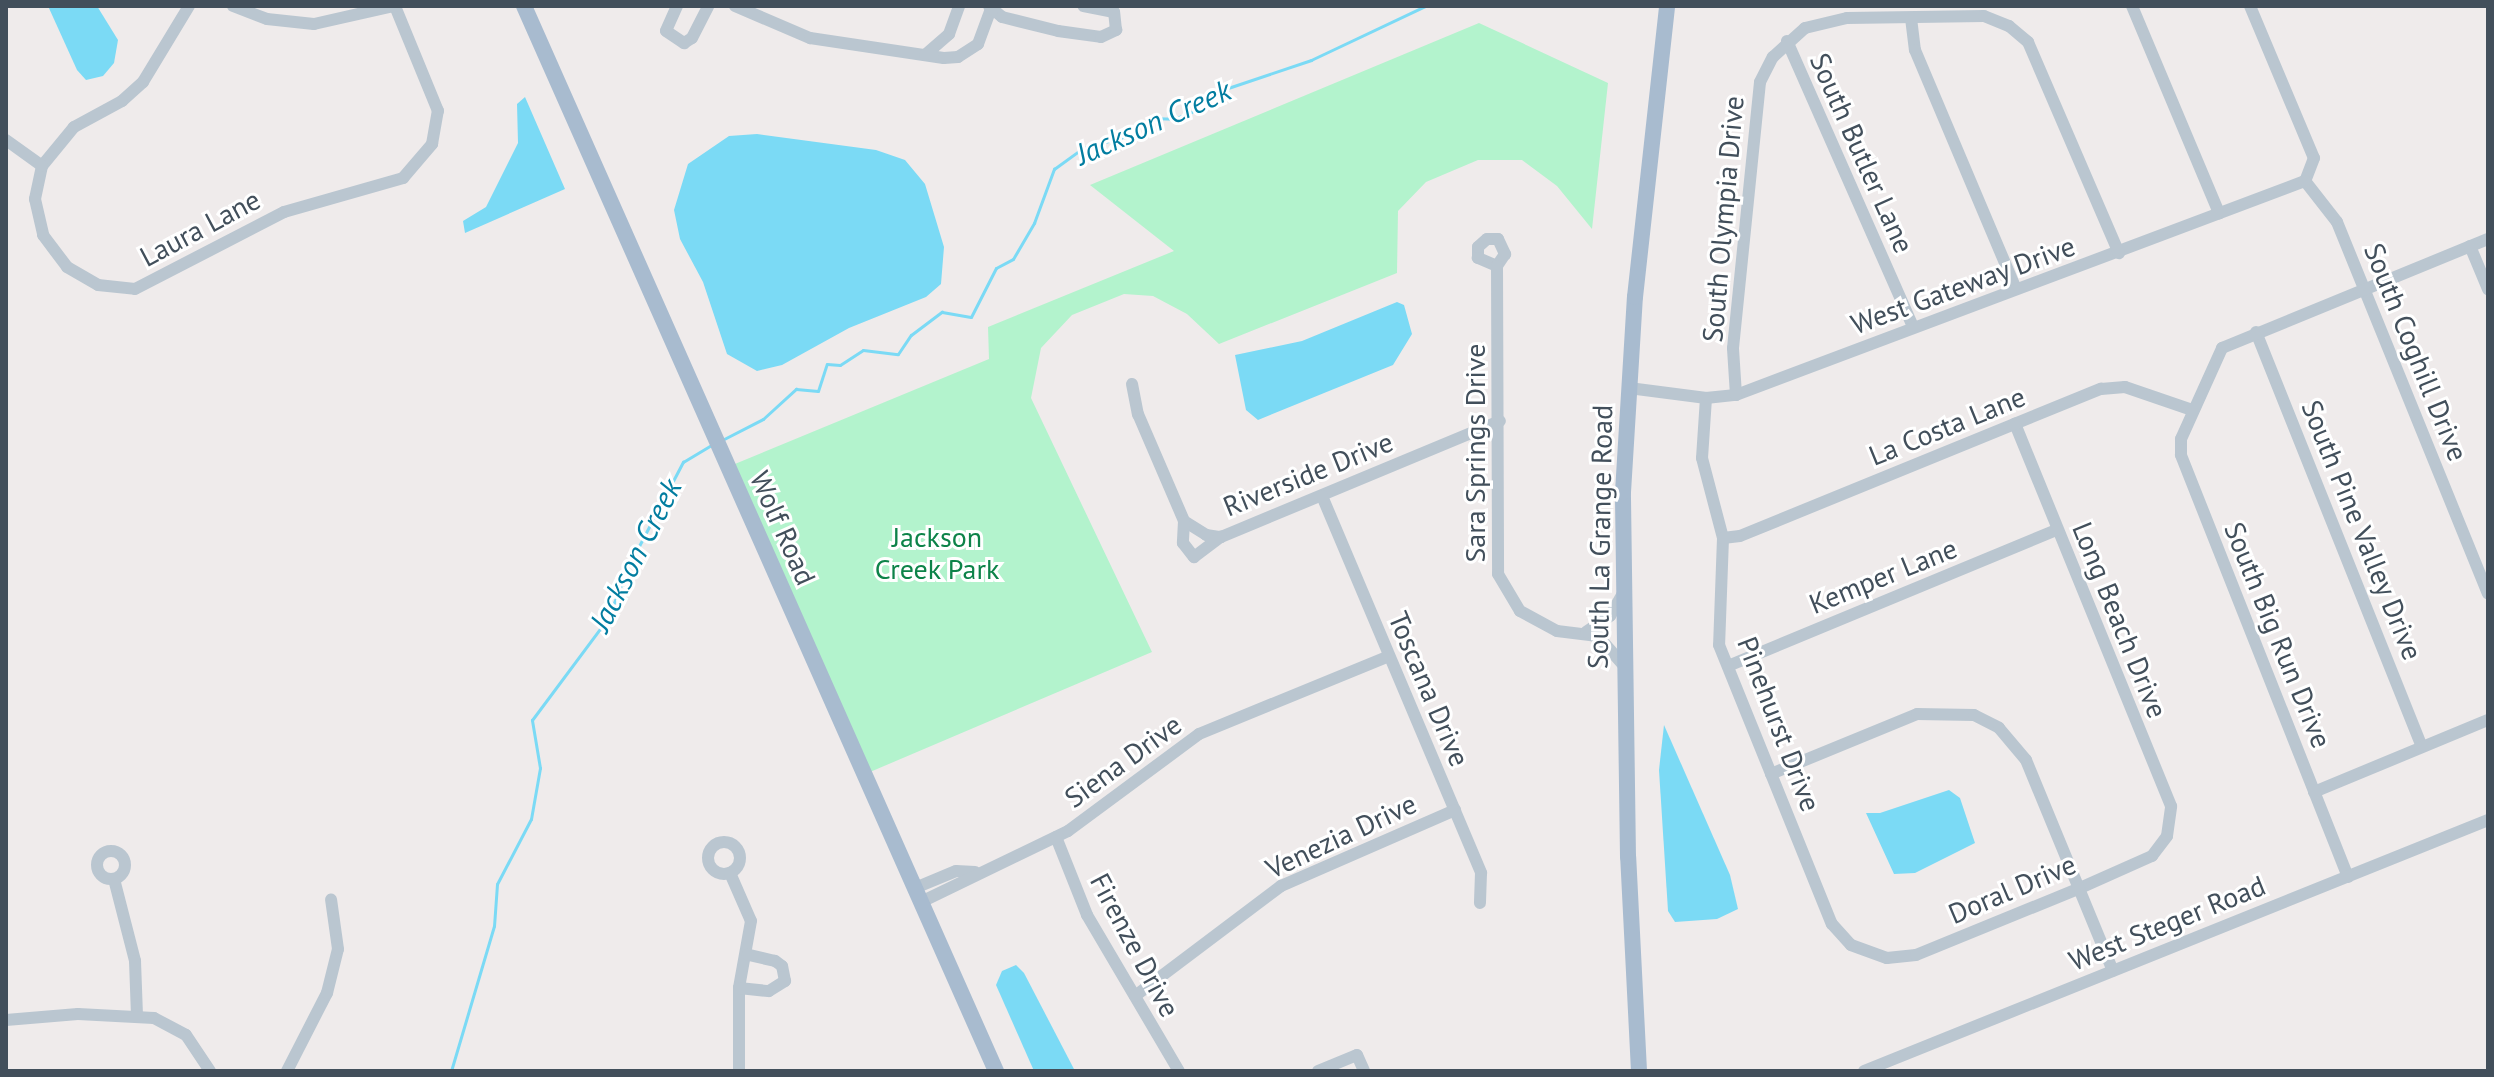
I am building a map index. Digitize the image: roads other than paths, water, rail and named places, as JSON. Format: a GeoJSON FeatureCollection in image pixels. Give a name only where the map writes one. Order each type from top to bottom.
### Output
{"type":"FeatureCollection","features":[{"type":"Feature","properties":{"kind":"main road","name":"Wolf Road"},"geometry":{"type":"LineString","coordinates":[[524,6],[996,1071]]}},
{"type":"Feature","properties":{"kind":"main road","name":"South La Grange Road"},"geometry":{"type":"LineString","coordinates":[[1639,1071],[1622,595],[1629,388],[1667,6]]}},
{"type":"Feature","properties":{"kind":"street"},"geometry":{"type":"LineString","coordinates":[[82,296],[89,282],[67,267],[43,235],[35,199],[42,166],[63,136],[143,82],[189,6]]}},
{"type":"Feature","properties":{"kind":"street"},"geometry":{"type":"LineString","coordinates":[[233,6],[267,19],[314,24],[394,6]]}},
{"type":"Feature","properties":{"kind":"street","name":"Laura Lane"},"geometry":{"type":"LineString","coordinates":[[89,282],[135,289],[169,274],[225,237],[284,212],[403,178],[432,144],[438,111],[394,6]]}},
{"type":"Feature","properties":{"kind":"street"},"geometry":{"type":"LineString","coordinates":[[677,6],[666,31],[684,43],[692,38],[708,6]]}},
{"type":"Feature","properties":{"kind":"street"},"geometry":{"type":"LineString","coordinates":[[735,6],[810,38],[951,58],[969,52],[985,32],[991,7],[1002,17],[1058,31],[1112,34],[1117,24],[1114,12],[1084,6]]}},
{"type":"Feature","properties":{"kind":"street"},"geometry":{"type":"LineString","coordinates":[[925,55],[949,34],[959,6]]}},
{"type":"Feature","properties":{"kind":"street"},"geometry":{"type":"LineString","coordinates":[[2132,6],[2219,213]]}},
{"type":"Feature","properties":{"kind":"street"},"geometry":{"type":"LineString","coordinates":[[2250,6],[2314,158],[2305,181]]}},
{"type":"Feature","properties":{"kind":"street","name":"South Olympia Drive"},"geometry":{"type":"LineString","coordinates":[[1736,395],[1733,348],[1760,82],[1787,41],[1822,22],[1984,16],[2009,26],[2028,42],[2119,253]]}},
{"type":"Feature","properties":{"kind":"street"},"geometry":{"type":"LineString","coordinates":[[1911,18],[1915,50],[2015,287]]}},
{"type":"Feature","properties":{"kind":"street","name":"South Butler Lane"},"geometry":{"type":"LineString","coordinates":[[1787,41],[1913,327]]}},
{"type":"Feature","properties":{"kind":"street"},"geometry":{"type":"LineString","coordinates":[[6,140],[42,166]]}},
{"type":"Feature","properties":{"kind":"street","name":"West Gateway Drive"},"geometry":{"type":"LineString","coordinates":[[1629,388],[1706,398],[1736,395],[2015,287],[2119,253],[2305,181]]}},
{"type":"Feature","properties":{"kind":"street","name":"South Coghill Drive"},"geometry":{"type":"LineString","coordinates":[[2305,181],[2337,222],[2488,593]]}},
{"type":"Feature","properties":{"kind":"street","name":"South Big Run Drive"},"geometry":{"type":"LineString","coordinates":[[2348,877],[2181,455],[2192,410],[2222,348],[2365,286],[2488,239]]}},
{"type":"Feature","properties":{"kind":"street"},"geometry":{"type":"LineString","coordinates":[[2470,246],[2488,289]]}},
{"type":"Feature","properties":{"kind":"street","name":"Sara Springs Drive"},"geometry":{"type":"LineString","coordinates":[[1497,266],[1500,421],[1498,574],[1520,611],[1537,623],[1557,631],[1586,632]]}},
{"type":"Feature","properties":{"kind":"street","name":"South Pine Valley Drive"},"geometry":{"type":"LineString","coordinates":[[2256,332],[2422,746]]}},
{"type":"Feature","properties":{"kind":"street"},"geometry":{"type":"LineString","coordinates":[[1132,384],[1138,414],[1184,521],[1183,543],[1194,557],[1221,537]]}},
{"type":"Feature","properties":{"kind":"street","name":"La Costa Lane"},"geometry":{"type":"LineString","coordinates":[[1723,538],[1740,536],[2101,389],[2125,387],[2192,410]]}},
{"type":"Feature","properties":{"kind":"street","name":"Pinehurst Drive"},"geometry":{"type":"LineString","coordinates":[[1706,398],[1702,458],[1723,538],[1719,645],[1832,924],[1864,953]]}},
{"type":"Feature","properties":{"kind":"street","name":"Riverside Drive"},"geometry":{"type":"LineString","coordinates":[[1184,521],[1206,535],[1221,537],[1500,421]]}},
{"type":"Feature","properties":{"kind":"street","name":"Long Beach Drive"},"geometry":{"type":"LineString","coordinates":[[2015,424],[2171,806],[2167,836]]}},
{"type":"Feature","properties":{"kind":"street","name":"Toscana Drive"},"geometry":{"type":"LineString","coordinates":[[1322,496],[1481,873],[1480,903]]}},
{"type":"Feature","properties":{"kind":"street","name":"Kemper Lane"},"geometry":{"type":"LineString","coordinates":[[1728,666],[2057,530]]}},
{"type":"Feature","properties":{"kind":"street"},"geometry":{"type":"LineString","coordinates":[[1622,595],[1610,616],[1586,632],[1608,645],[1623,665]]}},
{"type":"Feature","properties":{"kind":"street","name":"Siena Drive"},"geometry":{"type":"LineString","coordinates":[[918,895],[956,871],[975,872],[1056,837],[1090,818],[1199,734],[1389,656]]}},
{"type":"Feature","properties":{"kind":"street"},"geometry":{"type":"LineString","coordinates":[[1771,774],[1917,714],[1974,715],[1999,728],[2026,760],[2113,971]]}},
{"type":"Feature","properties":{"kind":"street"},"geometry":{"type":"LineString","coordinates":[[2314,792],[2488,720]]}},
{"type":"Feature","properties":{"kind":"street","name":"Venezia Drive"},"geometry":{"type":"LineString","coordinates":[[1135,996],[1281,886],[1455,810]]}},
{"type":"Feature","properties":{"kind":"street","name":"West Steger Road"},"geometry":{"type":"LineString","coordinates":[[1864,1071],[2488,820]]}},
{"type":"Feature","properties":{"kind":"street","name":"Doral Drive"},"geometry":{"type":"LineString","coordinates":[[1864,953],[1887,958],[1916,955],[2152,856],[2167,836]]}},
{"type":"Feature","properties":{"kind":"street","name":"Firenze Drive"},"geometry":{"type":"LineString","coordinates":[[1056,837],[1087,915],[1179,1071]]}},
{"type":"Feature","properties":{"kind":"street"},"geometry":{"type":"LineString","coordinates":[[730,873],[751,921],[748,955],[739,988],[739,1071]]}},
{"type":"Feature","properties":{"kind":"street"},"geometry":{"type":"LineString","coordinates":[[114,879],[135,961],[137,1016]]}},
{"type":"Feature","properties":{"kind":"street"},"geometry":{"type":"LineString","coordinates":[[287,1071],[331,978],[338,949],[331,899]]}},
{"type":"Feature","properties":{"kind":"street"},"geometry":{"type":"LineString","coordinates":[[739,988],[769,991],[785,981],[782,966],[775,961],[748,955]]}},
{"type":"Feature","properties":{"kind":"street"},"geometry":{"type":"LineString","coordinates":[[6,1020],[137,1016],[186,1035],[210,1071]]}},
{"type":"Feature","properties":{"kind":"street"},"geometry":{"type":"LineString","coordinates":[[1318,1071],[1357,1055],[1364,1071]]}},
{"type":"Feature","properties":{"kind":"water"},"geometry":{"type":"Polygon","coordinates":[[[48,6],[97,6],[118,40],[114,63],[103,76],[86,80],[77,70],[48,6]]]}},
{"type":"Feature","properties":{"kind":"water"},"geometry":{"type":"Polygon","coordinates":[[[525,97],[565,189],[465,233],[463,221],[486,207],[518,143],[517,104],[525,97]]]}},
{"type":"Feature","properties":{"kind":"water"},"geometry":{"type":"Polygon","coordinates":[[[757,134],[876,150],[905,160],[925,184],[944,247],[941,284],[926,297],[849,328],[782,365],[757,371],[727,354],[703,282],[680,239],[674,210],[688,164],[729,136],[757,134]]]}},
{"type":"Feature","properties":{"kind":"water"},"geometry":{"type":"Polygon","coordinates":[[[1397,302],[1404,305],[1412,334],[1393,365],[1258,420],[1246,410],[1235,355],[1302,341],[1397,302]]]}},
{"type":"Feature","properties":{"kind":"water"},"geometry":{"type":"Polygon","coordinates":[[[1664,725],[1730,875],[1738,909],[1717,919],[1675,922],[1668,911],[1659,770],[1664,725]]]}},
{"type":"Feature","properties":{"kind":"water"},"geometry":{"type":"Polygon","coordinates":[[[1949,790],[1960,798],[1975,843],[1915,873],[1894,874],[1866,813],[1880,813],[1949,790]]]}},
{"type":"Feature","properties":{"kind":"water"},"geometry":{"type":"Polygon","coordinates":[[[1016,965],[1024,973],[1075,1071],[1034,1071],[996,985],[1002,971],[1016,965]]]}},
{"type":"Feature","properties":{"kind":"waterway","name":"Jackson Creek"},"geometry":{"type":"LineString","coordinates":[[724,439],[763,419],[796,389],[818,391],[827,364],[840,365],[863,350],[898,354],[911,335],[942,312],[971,317],[996,268],[1013,259],[1034,223],[1054,169],[1083,148],[1131,135],[1150,118],[1174,119],[1190,113],[1225,89],[1311,60],[1425,6]]}},
{"type":"Feature","properties":{"kind":"waterway","name":"Jackson Creek"},"geometry":{"type":"LineString","coordinates":[[451,1071],[494,926],[497,884],[531,819],[540,768],[532,720],[608,618],[628,567],[683,462],[713,444]]}},
{"type":"Feature","properties":{"kind":"park label","name":"Jackson Creek Park"},"geometry":{"type":"Point","coordinates":[937,553]}}]}
